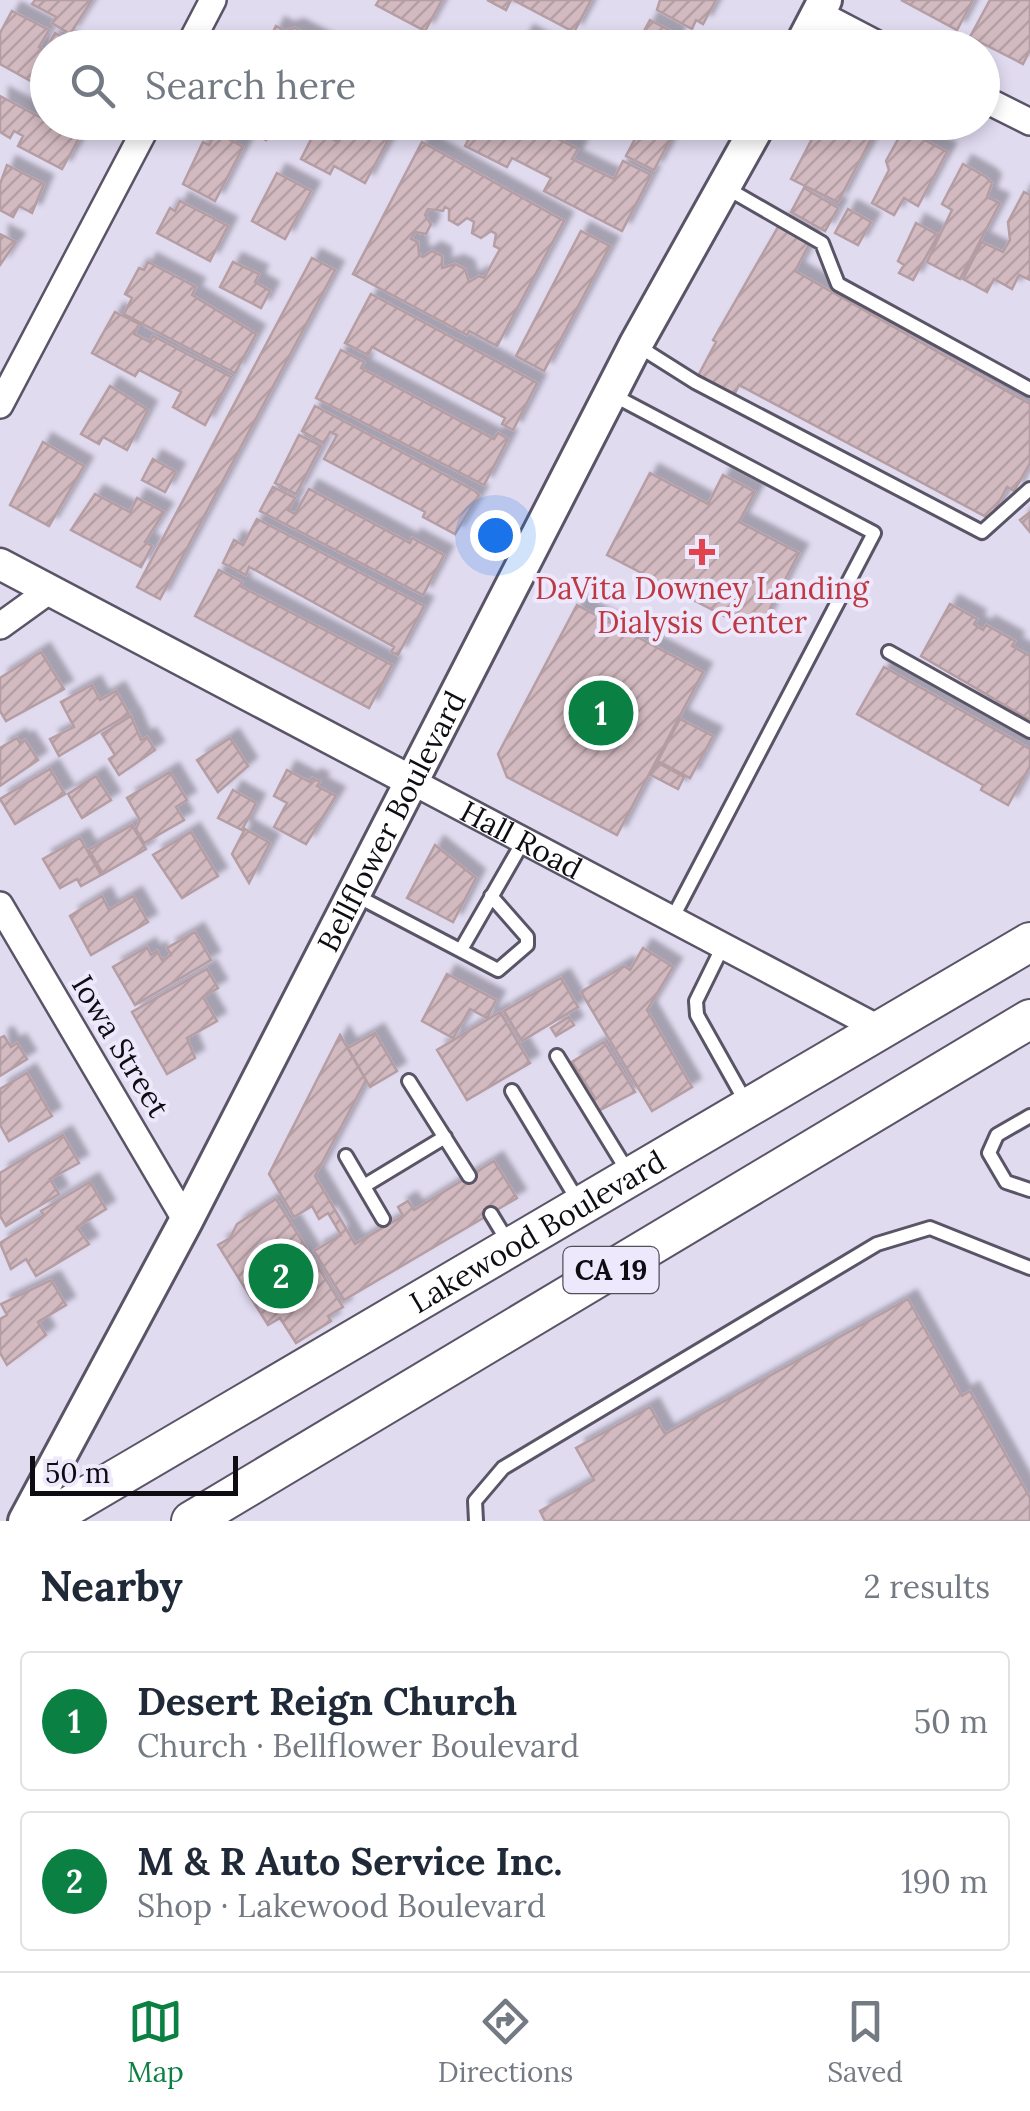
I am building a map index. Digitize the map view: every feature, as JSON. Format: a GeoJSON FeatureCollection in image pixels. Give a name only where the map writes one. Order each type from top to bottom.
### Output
{"type":"FeatureCollection","features":[{"type":"Feature","properties":{"kind":"main road"},"geometry":{"type":"LineString","coordinates":[[810,30],[822,7]]}},
{"type":"Feature","properties":{"kind":"main road","name":"Bellflower Boulevard"},"geometry":{"type":"LineString","coordinates":[[25,1521],[186,1221],[636,344],[750,140]]}},
{"type":"Feature","properties":{"kind":"main road","name":"Lakewood Boulevard"},"geometry":{"type":"LineString","coordinates":[[44,1521],[1030,942]]}},
{"type":"Feature","properties":{"kind":"main road","name":"CA 19"},"geometry":{"type":"LineString","coordinates":[[191,1521],[1030,1019]]}},
{"type":"Feature","properties":{"kind":"street"},"geometry":{"type":"LineString","coordinates":[[197,30],[213,0]]}},
{"type":"Feature","properties":{"kind":"street"},"geometry":{"type":"LineString","coordinates":[[822,7],[857,30]]}},
{"type":"Feature","properties":{"kind":"street"},"geometry":{"type":"LineString","coordinates":[[1000,107],[1030,122]]}},
{"type":"Feature","properties":{"kind":"street"},"geometry":{"type":"LineString","coordinates":[[0,405],[140,140]]}},
{"type":"Feature","properties":{"kind":"street","name":"Hall Road"},"geometry":{"type":"LineString","coordinates":[[0,564],[882,1030]]}},
{"type":"Feature","properties":{"kind":"street"},"geometry":{"type":"LineString","coordinates":[[0,626],[50,590]]}},
{"type":"Feature","properties":{"kind":"street","name":"Iowa Street"},"geometry":{"type":"LineString","coordinates":[[0,905],[186,1221]]}},
{"type":"Feature","properties":{"kind":"lane"},"geometry":{"type":"LineString","coordinates":[[723,186],[822,242],[838,284],[1030,389]]}},
{"type":"Feature","properties":{"kind":"lane"},"geometry":{"type":"LineString","coordinates":[[636,344],[695,382],[982,532],[1030,489]]}},
{"type":"Feature","properties":{"kind":"lane"},"geometry":{"type":"LineString","coordinates":[[611,394],[874,533],[672,919]]}},
{"type":"Feature","properties":{"kind":"lane"},"geometry":{"type":"LineString","coordinates":[[889,652],[1030,732]]}},
{"type":"Feature","properties":{"kind":"lane"},"geometry":{"type":"LineString","coordinates":[[462,948],[524,840]]}},
{"type":"Feature","properties":{"kind":"lane"},"geometry":{"type":"LineString","coordinates":[[352,894],[498,970],[528,945],[521,924],[491,896]]}},
{"type":"Feature","properties":{"kind":"lane"},"geometry":{"type":"LineString","coordinates":[[723,946],[696,1000],[697,1015],[749,1108]]}},
{"type":"Feature","properties":{"kind":"lane"},"geometry":{"type":"LineString","coordinates":[[557,1056],[632,1178]]}},
{"type":"Feature","properties":{"kind":"lane"},"geometry":{"type":"LineString","coordinates":[[409,1081],[469,1176]]}},
{"type":"Feature","properties":{"kind":"lane"},"geometry":{"type":"LineString","coordinates":[[512,1091],[582,1207]]}},
{"type":"Feature","properties":{"kind":"lane"},"geometry":{"type":"LineString","coordinates":[[1030,1116],[997,1135],[989,1153],[1006,1182],[1030,1190]]}},
{"type":"Feature","properties":{"kind":"lane"},"geometry":{"type":"LineString","coordinates":[[364,1186],[445,1137]]}},
{"type":"Feature","properties":{"kind":"lane"},"geometry":{"type":"LineString","coordinates":[[346,1156],[383,1219]]}},
{"type":"Feature","properties":{"kind":"lane"},"geometry":{"type":"LineString","coordinates":[[491,1214],[511,1249]]}},
{"type":"Feature","properties":{"kind":"lane"},"geometry":{"type":"LineString","coordinates":[[476,1521],[475,1501],[504,1468],[876,1244],[930,1228],[1030,1268]]}},
{"type":"Feature","properties":{"kind":"building"},"geometry":{"type":"Polygon","coordinates":[[[35,0],[92,0],[73,30],[52,23],[56,17],[32,4],[35,0]]]}},
{"type":"Feature","properties":{"kind":"building"},"geometry":{"type":"Polygon","coordinates":[[[379,0],[442,0],[426,30],[376,5],[379,0]]]}},
{"type":"Feature","properties":{"kind":"building"},"geometry":{"type":"Polygon","coordinates":[[[487,0],[511,0],[506,10],[487,0]]]}},
{"type":"Feature","properties":{"kind":"building"},"geometry":{"type":"Polygon","coordinates":[[[513,0],[591,0],[575,30],[513,0]]]}},
{"type":"Feature","properties":{"kind":"building"},"geometry":{"type":"Polygon","coordinates":[[[660,0],[716,0],[703,24],[696,20],[692,29],[657,10],[660,0]]]}},
{"type":"Feature","properties":{"kind":"building"},"geometry":{"type":"Polygon","coordinates":[[[901,0],[973,0],[957,30],[901,0]]]}},
{"type":"Feature","properties":{"kind":"building"},"geometry":{"type":"Polygon","coordinates":[[[990,0],[1030,0],[1030,50],[1023,64],[1000,52],[1000,30],[974,30],[990,0]]]}},
{"type":"Feature","properties":{"kind":"building"},"geometry":{"type":"Polygon","coordinates":[[[12,11],[49,30],[30,30],[30,81],[0,64],[0,33],[12,11]]]}},
{"type":"Feature","properties":{"kind":"building"},"geometry":{"type":"Polygon","coordinates":[[[650,20],[669,30],[645,30],[650,20]]]}},
{"type":"Feature","properties":{"kind":"building"},"geometry":{"type":"Polygon","coordinates":[[[0,96],[30,112],[30,140],[78,140],[62,169],[18,146],[23,136],[14,131],[10,138],[0,132],[0,96]]]}},
{"type":"Feature","properties":{"kind":"building"},"geometry":{"type":"Polygon","coordinates":[[[212,140],[230,140],[243,147],[215,201],[183,184],[203,142],[209,145],[212,140]]]}},
{"type":"Feature","properties":{"kind":"building"},"geometry":{"type":"Polygon","coordinates":[[[311,140],[388,140],[365,183],[334,166],[330,174],[301,159],[311,140]]]}},
{"type":"Feature","properties":{"kind":"building"},"geometry":{"type":"Polygon","coordinates":[[[468,140],[560,140],[578,149],[572,159],[614,179],[623,161],[651,175],[622,231],[544,191],[551,178],[512,158],[507,167],[465,146],[468,140]]]}},
{"type":"Feature","properties":{"kind":"building"},"geometry":{"type":"Polygon","coordinates":[[[634,140],[670,140],[654,170],[626,156],[634,140]]]}},
{"type":"Feature","properties":{"kind":"building"},"geometry":{"type":"Polygon","coordinates":[[[812,140],[871,140],[838,202],[791,179],[812,140]]]}},
{"type":"Feature","properties":{"kind":"building"},"geometry":{"type":"Polygon","coordinates":[[[898,140],[925,140],[947,152],[918,206],[904,198],[894,215],[872,203],[889,170],[886,161],[898,140]]]}},
{"type":"Feature","properties":{"kind":"building"},"geometry":{"type":"Polygon","coordinates":[[[422,142],[564,221],[497,346],[469,331],[467,335],[353,274],[422,142]],[[428,209],[425,215],[431,224],[426,234],[415,232],[411,239],[418,242],[419,255],[423,257],[432,251],[442,256],[442,268],[455,264],[465,269],[469,282],[479,276],[484,278],[500,249],[494,246],[496,234],[491,231],[481,238],[472,233],[474,222],[467,218],[458,225],[449,220],[449,209],[428,209]]]}},
{"type":"Feature","properties":{"kind":"building"},"geometry":{"type":"Polygon","coordinates":[[[963,164],[992,183],[987,197],[1000,203],[960,279],[927,262],[952,210],[942,204],[963,164]]]}},
{"type":"Feature","properties":{"kind":"building"},"geometry":{"type":"Polygon","coordinates":[[[7,165],[44,184],[32,213],[19,206],[13,217],[0,210],[0,184],[7,165]]]}},
{"type":"Feature","properties":{"kind":"building"},"geometry":{"type":"Polygon","coordinates":[[[277,173],[311,191],[285,239],[252,221],[277,173]]]}},
{"type":"Feature","properties":{"kind":"building"},"geometry":{"type":"Polygon","coordinates":[[[804,188],[838,208],[825,231],[791,212],[804,188]]]}},
{"type":"Feature","properties":{"kind":"building"},"geometry":{"type":"Polygon","coordinates":[[[1024,192],[1030,195],[1030,280],[1019,275],[1012,289],[994,279],[987,292],[963,279],[982,242],[1003,252],[1010,240],[1008,222],[1024,192]]]}},
{"type":"Feature","properties":{"kind":"building"},"geometry":{"type":"Polygon","coordinates":[[[180,201],[228,226],[210,261],[157,233],[170,208],[175,211],[180,201]]]}},
{"type":"Feature","properties":{"kind":"building"},"geometry":{"type":"Polygon","coordinates":[[[848,209],[871,222],[858,245],[835,233],[848,209]]]}},
{"type":"Feature","properties":{"kind":"building"},"geometry":{"type":"Polygon","coordinates":[[[781,222],[812,239],[795,271],[1030,404],[1030,463],[1014,491],[1007,487],[990,519],[739,385],[734,395],[698,376],[716,342],[713,340],[781,222]]]}},
{"type":"Feature","properties":{"kind":"building"},"geometry":{"type":"Polygon","coordinates":[[[916,223],[938,235],[913,280],[899,273],[904,265],[898,261],[916,223]]]}},
{"type":"Feature","properties":{"kind":"building"},"geometry":{"type":"Polygon","coordinates":[[[581,231],[610,246],[544,371],[516,356],[581,231]]]}},
{"type":"Feature","properties":{"kind":"building"},"geometry":{"type":"Polygon","coordinates":[[[0,234],[16,242],[0,265],[0,234]]]}},
{"type":"Feature","properties":{"kind":"building"},"geometry":{"type":"Polygon","coordinates":[[[312,258],[335,270],[160,599],[137,587],[312,258]]]}},
{"type":"Feature","properties":{"kind":"building"},"geometry":{"type":"Polygon","coordinates":[[[148,262],[196,287],[192,295],[256,334],[235,373],[124,314],[132,298],[125,294],[139,268],[144,270],[148,262]]]}},
{"type":"Feature","properties":{"kind":"building"},"geometry":{"type":"Polygon","coordinates":[[[233,262],[259,274],[255,282],[270,291],[261,308],[220,287],[233,262]]]}},
{"type":"Feature","properties":{"kind":"building"},"geometry":{"type":"Polygon","coordinates":[[[371,294],[537,383],[513,430],[502,424],[505,418],[372,347],[368,355],[345,343],[371,294]]]}},
{"type":"Feature","properties":{"kind":"building"},"geometry":{"type":"Polygon","coordinates":[[[115,312],[139,324],[134,334],[150,342],[153,336],[231,377],[205,425],[173,407],[181,392],[139,370],[135,376],[92,353],[115,312]]]}},
{"type":"Feature","properties":{"kind":"building"},"geometry":{"type":"Polygon","coordinates":[[[341,350],[364,362],[361,368],[494,439],[498,433],[508,439],[484,485],[316,398],[341,350]]]}},
{"type":"Feature","properties":{"kind":"building"},"geometry":{"type":"Polygon","coordinates":[[[110,386],[148,410],[127,450],[103,437],[99,444],[81,434],[110,386]]]}},
{"type":"Feature","properties":{"kind":"building"},"geometry":{"type":"Polygon","coordinates":[[[315,406],[475,491],[479,495],[455,534],[423,517],[425,512],[324,459],[337,435],[330,432],[324,443],[302,431],[315,406]]]}},
{"type":"Feature","properties":{"kind":"building"},"geometry":{"type":"Polygon","coordinates":[[[299,435],[321,446],[296,494],[275,483],[299,435]]]}},
{"type":"Feature","properties":{"kind":"building"},"geometry":{"type":"Polygon","coordinates":[[[43,442],[84,466],[49,526],[10,505],[43,442]]]}},
{"type":"Feature","properties":{"kind":"building"},"geometry":{"type":"Polygon","coordinates":[[[153,459],[176,472],[165,492],[142,480],[153,459]]]}},
{"type":"Feature","properties":{"kind":"building","name":"DaVita Downey Landing Dialysis Center"},"geometry":{"type":"Polygon","coordinates":[[[650,473],[708,504],[723,475],[755,492],[739,522],[799,553],[757,633],[607,555],[650,473]]]}},
{"type":"Feature","properties":{"kind":"building"},"geometry":{"type":"Polygon","coordinates":[[[273,487],[295,498],[288,510],[295,514],[309,489],[410,543],[412,538],[444,555],[423,595],[260,511],[273,487]]]}},
{"type":"Feature","properties":{"kind":"building"},"geometry":{"type":"Polygon","coordinates":[[[95,494],[130,512],[137,498],[164,512],[145,542],[152,546],[141,567],[71,530],[95,494]]]}},
{"type":"Feature","properties":{"kind":"building"},"geometry":{"type":"Polygon","coordinates":[[[1030,512],[1030,532],[1020,520],[1030,512]]]}},
{"type":"Feature","properties":{"kind":"building"},"geometry":{"type":"Polygon","coordinates":[[[257,519],[424,606],[398,655],[391,652],[394,647],[257,571],[249,567],[246,575],[223,563],[234,540],[243,545],[257,519]]]}},
{"type":"Feature","properties":{"kind":"building"},"geometry":{"type":"Polygon","coordinates":[[[219,570],[242,582],[240,586],[392,665],[369,708],[195,616],[219,570]]]}},
{"type":"Feature","properties":{"kind":"building"},"geometry":{"type":"Polygon","coordinates":[[[950,604],[977,619],[974,624],[983,630],[986,625],[1015,641],[1012,646],[1030,656],[1030,720],[921,656],[950,604]]]}},
{"type":"Feature","properties":{"kind":"building"},"geometry":{"type":"Polygon","coordinates":[[[577,605],[703,672],[617,835],[507,777],[498,754],[577,605]]]}},
{"type":"Feature","properties":{"kind":"building"},"geometry":{"type":"Polygon","coordinates":[[[41,652],[64,689],[6,721],[0,711],[0,678],[41,652]]]}},
{"type":"Feature","properties":{"kind":"building"},"geometry":{"type":"Polygon","coordinates":[[[884,667],[1030,749],[1030,766],[1008,805],[981,790],[983,785],[857,714],[884,667]]]}},
{"type":"Feature","properties":{"kind":"building"},"geometry":{"type":"Polygon","coordinates":[[[92,685],[100,700],[116,691],[129,714],[59,756],[50,739],[74,727],[61,702],[92,685]]]}},
{"type":"Feature","properties":{"kind":"building"},"geometry":{"type":"Polygon","coordinates":[[[131,716],[141,740],[147,737],[155,750],[119,775],[109,759],[115,755],[102,734],[131,716]]]}},
{"type":"Feature","properties":{"kind":"building"},"geometry":{"type":"Polygon","coordinates":[[[680,719],[713,736],[690,778],[658,761],[680,719]]]}},
{"type":"Feature","properties":{"kind":"building"},"geometry":{"type":"Polygon","coordinates":[[[17,738],[20,743],[25,740],[38,760],[0,786],[0,748],[17,738]]]}},
{"type":"Feature","properties":{"kind":"building"},"geometry":{"type":"Polygon","coordinates":[[[230,738],[248,766],[218,792],[197,760],[230,738]]]}},
{"type":"Feature","properties":{"kind":"building"},"geometry":{"type":"Polygon","coordinates":[[[658,763],[684,777],[678,789],[651,775],[658,763]]]}},
{"type":"Feature","properties":{"kind":"building"},"geometry":{"type":"Polygon","coordinates":[[[50,769],[65,794],[15,824],[0,799],[50,769]]]}},
{"type":"Feature","properties":{"kind":"building"},"geometry":{"type":"Polygon","coordinates":[[[287,770],[310,782],[312,778],[320,782],[317,786],[336,796],[306,844],[274,827],[287,803],[274,796],[287,770]]]}},
{"type":"Feature","properties":{"kind":"building"},"geometry":{"type":"Polygon","coordinates":[[[170,772],[187,800],[176,807],[184,820],[144,843],[136,829],[140,820],[127,798],[170,772]]]}},
{"type":"Feature","properties":{"kind":"building"},"geometry":{"type":"Polygon","coordinates":[[[96,776],[111,800],[82,818],[68,794],[96,776]]]}},
{"type":"Feature","properties":{"kind":"building"},"geometry":{"type":"Polygon","coordinates":[[[233,790],[256,803],[242,830],[218,818],[233,790]]]}},
{"type":"Feature","properties":{"kind":"building"},"geometry":{"type":"Polygon","coordinates":[[[132,825],[146,849],[103,874],[89,850],[132,825]]]}},
{"type":"Feature","properties":{"kind":"building"},"geometry":{"type":"Polygon","coordinates":[[[245,829],[270,843],[249,883],[232,854],[245,829]]]}},
{"type":"Feature","properties":{"kind":"building"},"geometry":{"type":"Polygon","coordinates":[[[191,832],[218,876],[182,898],[153,855],[191,832]]]}},
{"type":"Feature","properties":{"kind":"building"},"geometry":{"type":"Polygon","coordinates":[[[80,838],[101,875],[81,886],[77,879],[60,888],[43,859],[80,838]]]}},
{"type":"Feature","properties":{"kind":"building"},"geometry":{"type":"Polygon","coordinates":[[[435,845],[476,878],[453,922],[407,898],[435,845]]]}},
{"type":"Feature","properties":{"kind":"building"},"geometry":{"type":"Polygon","coordinates":[[[102,896],[109,910],[133,896],[148,922],[91,955],[70,916],[102,896]]]}},
{"type":"Feature","properties":{"kind":"building"},"geometry":{"type":"Polygon","coordinates":[[[195,932],[211,960],[135,1005],[113,967],[147,947],[151,955],[157,951],[162,960],[171,955],[167,948],[195,932]]]}},
{"type":"Feature","properties":{"kind":"building"},"geometry":{"type":"Polygon","coordinates":[[[643,948],[673,967],[647,1010],[692,1087],[652,1111],[581,992],[624,966],[630,970],[643,948]]]}},
{"type":"Feature","properties":{"kind":"building"},"geometry":{"type":"Polygon","coordinates":[[[207,969],[218,988],[203,997],[217,1021],[187,1038],[195,1058],[167,1074],[132,1012],[207,969]]]}},
{"type":"Feature","properties":{"kind":"building"},"geometry":{"type":"Polygon","coordinates":[[[447,974],[496,1000],[487,1018],[470,1009],[453,1038],[422,1021],[447,974]]]}},
{"type":"Feature","properties":{"kind":"building"},"geometry":{"type":"Polygon","coordinates":[[[561,978],[578,1007],[522,1041],[504,1011],[561,978]]]}},
{"type":"Feature","properties":{"kind":"building"},"geometry":{"type":"Polygon","coordinates":[[[500,1012],[530,1063],[467,1100],[437,1050],[500,1012]]]}},
{"type":"Feature","properties":{"kind":"building"},"geometry":{"type":"Polygon","coordinates":[[[569,1017],[574,1025],[556,1036],[551,1028],[569,1017]]]}},
{"type":"Feature","properties":{"kind":"building"},"geometry":{"type":"Polygon","coordinates":[[[375,1033],[397,1071],[370,1087],[348,1048],[375,1033]]]}},
{"type":"Feature","properties":{"kind":"building"},"geometry":{"type":"Polygon","coordinates":[[[340,1035],[366,1080],[315,1176],[355,1244],[403,1216],[398,1207],[408,1201],[414,1210],[494,1161],[517,1198],[344,1300],[314,1251],[341,1235],[328,1213],[319,1219],[312,1206],[294,1217],[269,1174],[340,1035]]]}},
{"type":"Feature","properties":{"kind":"building"},"geometry":{"type":"Polygon","coordinates":[[[4,1036],[11,1047],[17,1043],[27,1059],[0,1076],[0,1038],[4,1036]]]}},
{"type":"Feature","properties":{"kind":"building"},"geometry":{"type":"Polygon","coordinates":[[[604,1042],[635,1092],[598,1111],[591,1100],[595,1098],[572,1062],[604,1042]]]}},
{"type":"Feature","properties":{"kind":"building"},"geometry":{"type":"Polygon","coordinates":[[[27,1073],[52,1116],[9,1141],[0,1125],[0,1089],[27,1073]]]}},
{"type":"Feature","properties":{"kind":"building"},"geometry":{"type":"Polygon","coordinates":[[[63,1135],[79,1163],[50,1179],[59,1194],[6,1226],[0,1216],[0,1173],[63,1135]]]}},
{"type":"Feature","properties":{"kind":"building"},"geometry":{"type":"Polygon","coordinates":[[[90,1182],[106,1209],[77,1227],[89,1244],[36,1276],[26,1259],[11,1269],[0,1243],[44,1215],[41,1211],[90,1182]]]}},
{"type":"Feature","properties":{"kind":"building"},"geometry":{"type":"Polygon","coordinates":[[[276,1199],[343,1307],[328,1316],[331,1321],[296,1343],[280,1318],[268,1325],[218,1245],[230,1238],[237,1224],[276,1199]]]}},
{"type":"Feature","properties":{"kind":"building"},"geometry":{"type":"Polygon","coordinates":[[[51,1280],[66,1305],[38,1322],[46,1335],[7,1365],[0,1353],[0,1319],[7,1315],[1,1304],[51,1280]]]}},
{"type":"Feature","properties":{"kind":"building"},"geometry":{"type":"Polygon","coordinates":[[[908,1299],[962,1396],[970,1391],[1030,1498],[1030,1521],[545,1521],[540,1511],[594,1480],[576,1448],[650,1407],[665,1434],[908,1299]]]}},
{"type":"Feature","properties":{"kind":"place","name":"DaVita Downey Landing Dialysis Center"},"geometry":{"type":"Point","coordinates":[702,552]}},
{"type":"Feature","properties":{"kind":"place","name":"Desert Reign Church"},"geometry":{"type":"Point","coordinates":[601,713]}},
{"type":"Feature","properties":{"kind":"place","name":"M & R Auto Service Inc."},"geometry":{"type":"Point","coordinates":[281,1276]}}]}
